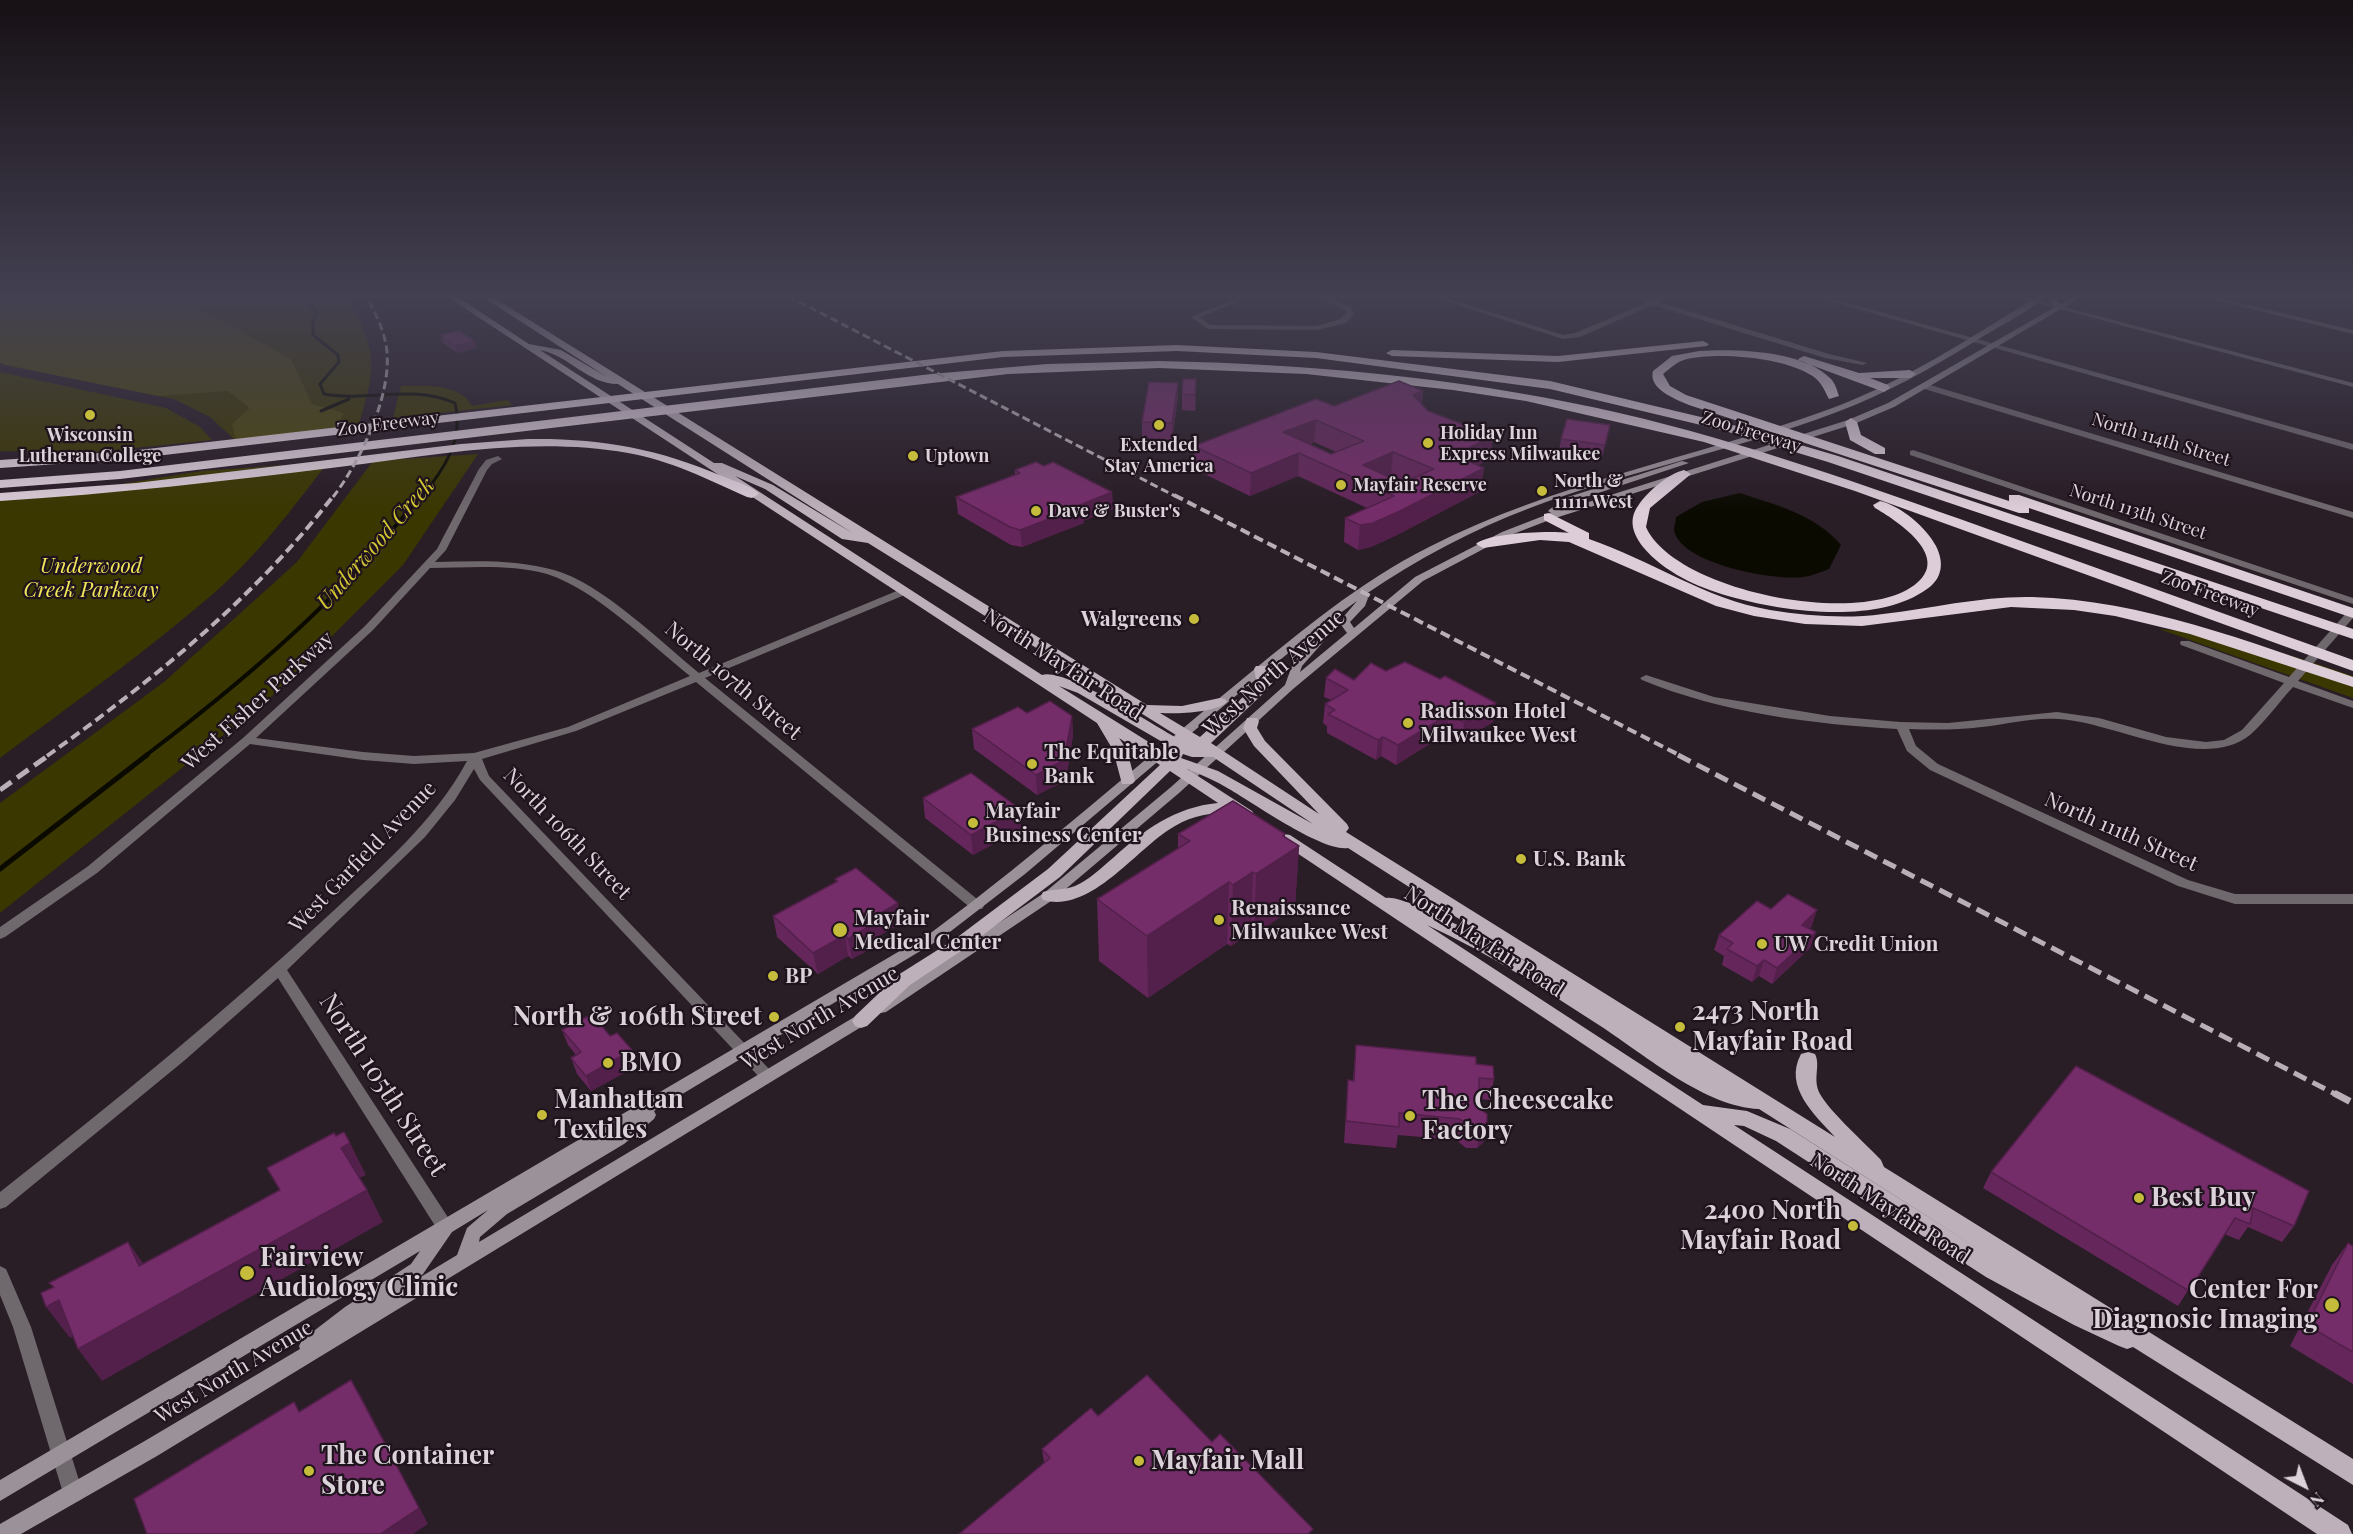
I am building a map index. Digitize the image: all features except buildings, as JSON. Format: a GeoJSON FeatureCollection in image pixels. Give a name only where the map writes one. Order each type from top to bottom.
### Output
{"type":"FeatureCollection","features":[{"type":"Feature","properties":{"kind":"highway","name":"Zoo Freeway"},"geometry":{"type":"LineString","coordinates":[[0,464],[190,448],[680,389],[885,368]]}},
{"type":"Feature","properties":{"kind":"highway","name":"Zoo Freeway"},"geometry":{"type":"LineString","coordinates":[[0,484],[120,475],[931,378],[1056,368]]}},
{"type":"Feature","properties":{"kind":"highway","name":"Zoo Freeway"},"geometry":{"type":"LineString","coordinates":[[1257,368],[1441,384],[1591,412],[1694,435],[1837,480],[2353,666]]}},
{"type":"Feature","properties":{"kind":"highway","name":"Zoo Freeway"},"geometry":{"type":"LineString","coordinates":[[1414,368],[1550,385],[1726,427],[1833,459],[2353,634]]}},
{"type":"Feature","properties":{"kind":"highway"},"geometry":{"type":"LineString","coordinates":[[1663,368],[1657,374],[1659,382],[1678,396],[1854,452],[2353,622]]}},
{"type":"Feature","properties":{"kind":"highway"},"geometry":{"type":"LineString","coordinates":[[1802,368],[1827,382],[1833,396]]}},
{"type":"Feature","properties":{"kind":"highway"},"geometry":{"type":"LineString","coordinates":[[1832,368],[1867,375],[1910,374]]}},
{"type":"Feature","properties":{"kind":"highway"},"geometry":{"type":"LineString","coordinates":[[1840,370],[1884,388]]}},
{"type":"Feature","properties":{"kind":"highway"},"geometry":{"type":"LineString","coordinates":[[1851,422],[1855,437],[1878,450],[2353,613]]}},
{"type":"Feature","properties":{"kind":"highway"},"geometry":{"type":"LineString","coordinates":[[0,497],[60,494],[486,445],[579,444],[629,449],[668,458],[752,494]]}},
{"type":"Feature","properties":{"kind":"highway"},"geometry":{"type":"LineString","coordinates":[[1684,474],[1647,502],[1639,511],[1638,525],[1644,539],[1665,561],[1706,582],[1774,603],[1822,607],[1869,605],[1890,601],[1906,595],[1929,581],[1936,562],[1931,547],[1917,528],[1894,512],[1837,480]]}},
{"type":"Feature","properties":{"kind":"highway"},"geometry":{"type":"LineString","coordinates":[[1548,516],[1630,562]]}},
{"type":"Feature","properties":{"kind":"highway"},"geometry":{"type":"LineString","coordinates":[[1483,544],[1532,536],[1583,541],[1721,602],[1770,615],[1862,621],[1950,608],[2031,602],[2121,611],[2181,627],[2353,682]]}},
{"type":"Feature","properties":{"kind":"main road","name":"North Mayfair Road"},"geometry":{"type":"LineString","coordinates":[[559,368],[1098,717],[1182,755]]}},
{"type":"Feature","properties":{"kind":"main road"},"geometry":{"type":"LineString","coordinates":[[582,368],[600,379],[610,382],[623,381]]}},
{"type":"Feature","properties":{"kind":"main road","name":"North Mayfair Road"},"geometry":{"type":"LineString","coordinates":[[601,368],[871,539],[1138,704],[1182,755],[1236,807],[1255,820]]}},
{"type":"Feature","properties":{"kind":"main road","name":"West North Avenue"},"geometry":{"type":"LineString","coordinates":[[2,1534],[861,1021],[932,976],[1049,896],[1182,755],[1220,702],[1359,593],[1428,551],[1528,505],[1811,419],[1884,388],[1921,368]]}},
{"type":"Feature","properties":{"kind":"main road","name":"West North Avenue"},"geometry":{"type":"LineString","coordinates":[[1216,753],[1352,633],[1419,579],[1483,544],[1548,516],[1851,422],[1885,407],[1958,368]]}},
{"type":"Feature","properties":{"kind":"main road"},"geometry":{"type":"LineString","coordinates":[[1884,388],[1890,394],[1885,407]]}},
{"type":"Feature","properties":{"kind":"main road"},"geometry":{"type":"LineString","coordinates":[[1811,419],[1833,396]]}},
{"type":"Feature","properties":{"kind":"main road"},"geometry":{"type":"LineString","coordinates":[[1528,505],[1548,516],[1557,506],[1571,499],[1660,473],[1687,462],[1702,451]]}},
{"type":"Feature","properties":{"kind":"main road"},"geometry":{"type":"LineString","coordinates":[[690,454],[769,487],[846,536],[853,539],[871,539]]}},
{"type":"Feature","properties":{"kind":"main road"},"geometry":{"type":"LineString","coordinates":[[1352,633],[1344,622],[1362,604],[1363,598],[1359,593]]}},
{"type":"Feature","properties":{"kind":"main road"},"geometry":{"type":"LineString","coordinates":[[1289,687],[1297,665],[1327,632],[1318,623]]}},
{"type":"Feature","properties":{"kind":"main road"},"geometry":{"type":"LineString","coordinates":[[1024,668],[1083,690],[1182,755],[1321,837],[1362,850]]}},
{"type":"Feature","properties":{"kind":"main road"},"geometry":{"type":"LineString","coordinates":[[861,1021],[903,980],[961,943],[1054,873],[1182,755],[1264,685],[1261,669]]}},
{"type":"Feature","properties":{"kind":"main road"},"geometry":{"type":"LineString","coordinates":[[1138,704],[1169,711],[1198,708],[1220,702]]}},
{"type":"Feature","properties":{"kind":"main road"},"geometry":{"type":"LineString","coordinates":[[1098,717],[1120,750],[1128,781]]}},
{"type":"Feature","properties":{"kind":"main road"},"geometry":{"type":"LineString","coordinates":[[1252,721],[1250,728],[1259,743],[1362,850]]}},
{"type":"Feature","properties":{"kind":"main road"},"geometry":{"type":"LineString","coordinates":[[1182,755],[1216,753]]}},
{"type":"Feature","properties":{"kind":"main road","name":"North Mayfair Road"},"geometry":{"type":"LineString","coordinates":[[1216,753],[1362,850],[2353,1473]]}},
{"type":"Feature","properties":{"kind":"main road","name":"West North Avenue"},"geometry":{"type":"LineString","coordinates":[[0,1491],[898,960],[977,906],[1128,781],[1182,755]]}},
{"type":"Feature","properties":{"kind":"main road"},"geometry":{"type":"LineString","coordinates":[[1049,896],[1079,891],[1097,880],[1150,834],[1177,817],[1199,809],[1236,807]]}},
{"type":"Feature","properties":{"kind":"main road","name":"North Mayfair Road"},"geometry":{"type":"LineString","coordinates":[[1275,833],[1696,1112],[2343,1533]]}},
{"type":"Feature","properties":{"kind":"main road"},"geometry":{"type":"LineString","coordinates":[[1352,886],[1449,928],[1522,967],[1698,1080],[1742,1101],[1764,1102]]}},
{"type":"Feature","properties":{"kind":"main road"},"geometry":{"type":"LineString","coordinates":[[1808,1059],[1805,1080],[1813,1100],[1884,1178]]}},
{"type":"Feature","properties":{"kind":"main road"},"geometry":{"type":"LineString","coordinates":[[464,1260],[473,1233],[501,1209],[618,1139],[684,1087]]}},
{"type":"Feature","properties":{"kind":"main road"},"geometry":{"type":"LineString","coordinates":[[1696,1112],[1747,1119],[1783,1135],[1985,1265],[2090,1323],[2168,1356]]}},
{"type":"Feature","properties":{"kind":"main road"},"geometry":{"type":"LineString","coordinates":[[265,1379],[351,1313],[417,1269],[446,1227]]}},
{"type":"Feature","properties":{"kind":"street"},"geometry":{"type":"LineString","coordinates":[[2073,368],[2353,447]]}},
{"type":"Feature","properties":{"kind":"street"},"geometry":{"type":"LineString","coordinates":[[2284,368],[2353,386]]}},
{"type":"Feature","properties":{"kind":"street","name":"North 114th Street"},"geometry":{"type":"LineString","coordinates":[[1924,386],[2353,515]]}},
{"type":"Feature","properties":{"kind":"street","name":"North 113th Street"},"geometry":{"type":"LineString","coordinates":[[1913,453],[2353,601]]}},
{"type":"Feature","properties":{"kind":"street","name":"West Fisher Parkway"},"geometry":{"type":"LineString","coordinates":[[0,934],[92,870],[247,740],[369,628],[430,565],[441,550],[483,469],[489,462],[498,459]]}},
{"type":"Feature","properties":{"kind":"street","name":"North 107th Street"},"geometry":{"type":"LineString","coordinates":[[430,565],[508,565],[539,569],[567,578],[623,616],[977,906]]}},
{"type":"Feature","properties":{"kind":"street"},"geometry":{"type":"LineString","coordinates":[[247,740],[363,756],[414,760],[475,757],[572,729],[700,678],[903,592]]}},
{"type":"Feature","properties":{"kind":"street"},"geometry":{"type":"LineString","coordinates":[[1646,678],[1699,699],[1837,722],[1902,727],[1974,725],[2058,715],[2116,724],[2170,740],[2194,744],[2227,743],[2246,732],[2353,613]]}},
{"type":"Feature","properties":{"kind":"street"},"geometry":{"type":"LineString","coordinates":[[2185,643],[2353,705]]}},
{"type":"Feature","properties":{"kind":"street","name":"North 111th Street"},"geometry":{"type":"LineString","coordinates":[[1902,727],[1911,748],[1934,767],[2183,883],[2235,899],[2353,899]]}},
{"type":"Feature","properties":{"kind":"street","name":"West Garfield Avenue"},"geometry":{"type":"LineString","coordinates":[[0,1202],[154,1079],[280,970],[437,817],[464,780],[475,757]]}},
{"type":"Feature","properties":{"kind":"street","name":"North 106th Street"},"geometry":{"type":"LineString","coordinates":[[475,757],[484,777],[767,1076]]}},
{"type":"Feature","properties":{"kind":"street","name":"North 105th Street"},"geometry":{"type":"LineString","coordinates":[[280,970],[446,1227]]}},
{"type":"Feature","properties":{"kind":"street"},"geometry":{"type":"LineString","coordinates":[[0,1274],[22,1327],[74,1493]]}},
{"type":"Feature","properties":{"kind":"green space"},"geometry":{"type":"Polygon","coordinates":[[[22,368],[371,368],[369,387],[359,425],[236,441],[210,417],[174,399],[22,368]]]}},
{"type":"Feature","properties":{"kind":"green space","name":"Wisconsin Lutheran College"},"geometry":{"type":"Polygon","coordinates":[[[0,372],[166,408],[200,427],[212,440],[95,452],[0,451],[0,372]]]}},
{"type":"Feature","properties":{"kind":"green space"},"geometry":{"type":"Polygon","coordinates":[[[401,386],[440,387],[459,393],[472,406],[507,400],[513,405],[393,418],[401,386]]]}},
{"type":"Feature","properties":{"kind":"green space","name":"Underwood Creek Parkway"},"geometry":{"type":"Polygon","coordinates":[[[478,454],[403,565],[271,697],[0,913],[0,803],[164,682],[297,562],[373,461],[478,454]]]}},
{"type":"Feature","properties":{"kind":"green space","name":"Underwood Creek Parkway"},"geometry":{"type":"Polygon","coordinates":[[[328,462],[260,547],[214,593],[135,657],[0,758],[0,495],[103,487],[201,471],[328,462]]]}},
{"type":"Feature","properties":{"kind":"green space"},"geometry":{"type":"Polygon","coordinates":[[[2159,629],[2257,646],[2353,676],[2353,698],[2159,629]]]}},
{"type":"Feature","properties":{"kind":"shaded area"},"geometry":{"type":"Polygon","coordinates":[[[18,368],[295,368],[312,404],[344,413],[336,428],[236,441],[232,424],[250,408],[228,391],[158,396],[18,368]]]}},
{"type":"Feature","properties":{"kind":"shaded area"},"geometry":{"type":"Polygon","coordinates":[[[1740,493],[1795,512],[1831,535],[1841,545],[1829,569],[1813,575],[1790,578],[1751,573],[1710,561],[1680,542],[1674,530],[1676,517],[1702,502],[1740,493]]]}},
{"type":"Feature","properties":{"kind":"waterway","name":"Underwood Creek"},"geometry":{"type":"LineString","coordinates":[[334,368],[320,384],[324,394],[341,396],[423,395],[439,397],[455,403],[457,430],[450,454],[421,497]]}},
{"type":"Feature","properties":{"kind":"waterway"},"geometry":{"type":"LineString","coordinates":[[321,411],[349,399]]}},
{"type":"Feature","properties":{"kind":"waterway","name":"Underwood Creek"},"geometry":{"type":"LineString","coordinates":[[145,756],[231,688],[294,633],[356,571],[422,495]]}},
{"type":"Feature","properties":{"kind":"waterway","name":"Underwood Creek"},"geometry":{"type":"LineString","coordinates":[[0,869],[147,755]]}},
{"type":"Feature","properties":{"kind":"railway"},"geometry":{"type":"LineString","coordinates":[[333,497],[353,466],[372,428],[384,389],[387,368]]}},
{"type":"Feature","properties":{"kind":"railway"},"geometry":{"type":"LineString","coordinates":[[927,368],[1177,497]]}},
{"type":"Feature","properties":{"kind":"railway"},"geometry":{"type":"LineString","coordinates":[[47,756],[125,698],[200,636],[270,569],[334,495]]}},
{"type":"Feature","properties":{"kind":"railway"},"geometry":{"type":"LineString","coordinates":[[1174,495],[1681,756]]}},
{"type":"Feature","properties":{"kind":"railway"},"geometry":{"type":"LineString","coordinates":[[0,790],[49,755]]}},
{"type":"Feature","properties":{"kind":"railway"},"geometry":{"type":"LineString","coordinates":[[1678,755],[2337,1095]]}},
{"type":"Feature","properties":{"kind":"railway"},"geometry":{"type":"LineString","coordinates":[[2334,1093],[2353,1103]]}},
{"type":"Feature","properties":{"kind":"place","name":"Wisconsin Lutheran College"},"geometry":{"type":"Point","coordinates":[90,415]}},
{"type":"Feature","properties":{"kind":"place","name":"Extended Stay America"},"geometry":{"type":"Point","coordinates":[1159,425]}},
{"type":"Feature","properties":{"kind":"place","name":"Holiday Inn Express Milwaukee"},"geometry":{"type":"Point","coordinates":[1428,443]}},
{"type":"Feature","properties":{"kind":"place","name":"Uptown"},"geometry":{"type":"Point","coordinates":[913,456]}},
{"type":"Feature","properties":{"kind":"place","name":"Mayfair Reserve"},"geometry":{"type":"Point","coordinates":[1341,485]}},
{"type":"Feature","properties":{"kind":"place","name":"North & 11111 West"},"geometry":{"type":"Point","coordinates":[1542,491]}},
{"type":"Feature","properties":{"kind":"place","name":"Dave & Buster's"},"geometry":{"type":"Point","coordinates":[1036,511]}},
{"type":"Feature","properties":{"kind":"place","name":"Walgreens"},"geometry":{"type":"Point","coordinates":[1194,619]}},
{"type":"Feature","properties":{"kind":"place","name":"Radisson Hotel Milwaukee West"},"geometry":{"type":"Point","coordinates":[1408,723]}},
{"type":"Feature","properties":{"kind":"place","name":"The Equitable Bank"},"geometry":{"type":"Point","coordinates":[1032,764]}},
{"type":"Feature","properties":{"kind":"place","name":"Mayfair Business Center"},"geometry":{"type":"Point","coordinates":[973,823]}},
{"type":"Feature","properties":{"kind":"place","name":"U.S. Bank"},"geometry":{"type":"Point","coordinates":[1521,859]}},
{"type":"Feature","properties":{"kind":"place","name":"Renaissance Milwaukee West"},"geometry":{"type":"Point","coordinates":[1219,920]}},
{"type":"Feature","properties":{"kind":"place","name":"Mayfair Medical Center"},"geometry":{"type":"Point","coordinates":[840,930]}},
{"type":"Feature","properties":{"kind":"place","name":"UW Credit Union"},"geometry":{"type":"Point","coordinates":[1762,944]}},
{"type":"Feature","properties":{"kind":"place","name":"BP"},"geometry":{"type":"Point","coordinates":[773,976]}},
{"type":"Feature","properties":{"kind":"place","name":"North & 106th Street"},"geometry":{"type":"Point","coordinates":[774,1017]}},
{"type":"Feature","properties":{"kind":"place","name":"2473 North Mayfair Road"},"geometry":{"type":"Point","coordinates":[1680,1027]}},
{"type":"Feature","properties":{"kind":"place","name":"BMO"},"geometry":{"type":"Point","coordinates":[608,1063]}},
{"type":"Feature","properties":{"kind":"place","name":"Manhattan Textiles"},"geometry":{"type":"Point","coordinates":[542,1115]}},
{"type":"Feature","properties":{"kind":"place","name":"The Cheesecake Factory"},"geometry":{"type":"Point","coordinates":[1410,1116]}},
{"type":"Feature","properties":{"kind":"place","name":"Best Buy"},"geometry":{"type":"Point","coordinates":[2139,1198]}},
{"type":"Feature","properties":{"kind":"place","name":"2400 North Mayfair Road"},"geometry":{"type":"Point","coordinates":[1853,1226]}},
{"type":"Feature","properties":{"kind":"place","name":"Fairview Audiology Clinic"},"geometry":{"type":"Point","coordinates":[247,1273]}},
{"type":"Feature","properties":{"kind":"place","name":"Center For Diagnosic Imaging"},"geometry":{"type":"Point","coordinates":[2332,1305]}},
{"type":"Feature","properties":{"kind":"place","name":"Mayfair Mall"},"geometry":{"type":"Point","coordinates":[1139,1461]}},
{"type":"Feature","properties":{"kind":"place","name":"The Container Store"},"geometry":{"type":"Point","coordinates":[309,1471]}}]}
